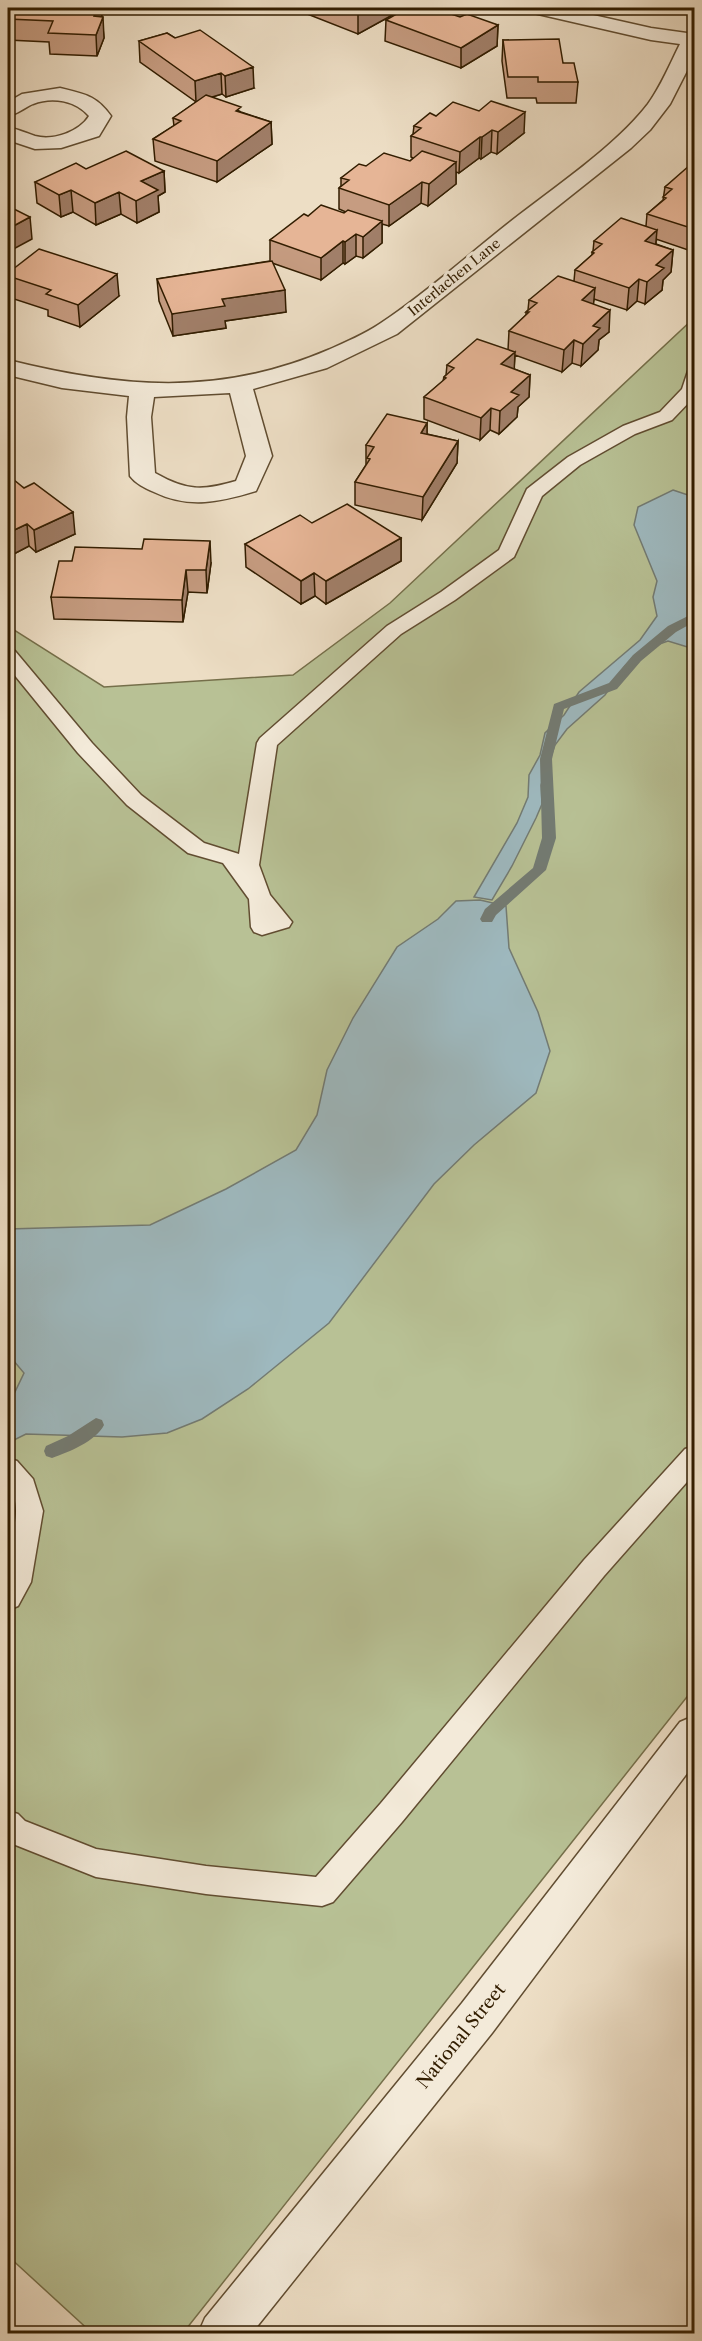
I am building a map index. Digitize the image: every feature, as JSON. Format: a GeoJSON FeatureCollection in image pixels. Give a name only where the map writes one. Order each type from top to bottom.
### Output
{"type":"FeatureCollection","features":[{"type":"Feature","properties":{"kind":"street"},"geometry":{"type":"LineString","coordinates":[[538,8],[591,21],[694,40]]}},
{"type":"Feature","properties":{"kind":"street","name":"Interlachen Lane"},"geometry":{"type":"LineString","coordinates":[[8,368],[54,380],[142,392],[188,392],[240,386],[334,357],[389,328],[642,125],[659,104],[694,40]]}},
{"type":"Feature","properties":{"kind":"street"},"geometry":{"type":"LineString","coordinates":[[8,110],[29,98],[60,94],[88,102],[100,116],[91,131],[61,142],[35,143],[8,133]]}},
{"type":"Feature","properties":{"kind":"street"},"geometry":{"type":"LineString","coordinates":[[142,392],[139,417],[143,476],[168,492],[207,498],[247,486],[259,456],[240,386]]}},
{"type":"Feature","properties":{"kind":"street","name":"National Street"},"geometry":{"type":"LineString","coordinates":[[221,2334],[477,2018],[694,1734]]}},
{"type":"Feature","properties":{"kind":"lane"},"geometry":{"type":"LineString","coordinates":[[8,655],[85,748],[134,800],[196,848],[231,858],[260,898],[248,865],[267,743],[394,630],[448,596],[507,553],[534,493],[574,461],[629,430],[666,416],[691,390],[694,375]]}},
{"type":"Feature","properties":{"kind":"lane"},"geometry":{"type":"LineString","coordinates":[[8,1824],[15,1831],[96,1863],[206,1880],[322,1892],[377,1831],[516,1659],[694,1457]]}},
{"type":"Feature","properties":{"kind":"lane"},"geometry":{"type":"LineString","coordinates":[[8,1469],[24,1486],[30,1511],[17,1582],[8,1598]]}},
{"type":"Feature","properties":{"kind":"green space"},"geometry":{"type":"Polygon","coordinates":[[[694,318],[694,1688],[183,2333],[92,2333],[8,2256],[8,626],[104,687],[293,675],[390,603],[694,318]]]}},
{"type":"Feature","properties":{"kind":"water"},"geometry":{"type":"Polygon","coordinates":[[[673,490],[694,497],[694,649],[668,641],[642,650],[625,666],[605,695],[567,729],[555,745],[541,785],[542,804],[512,866],[492,900],[474,897],[517,823],[528,797],[529,775],[540,755],[545,733],[564,715],[579,692],[640,640],[657,616],[653,597],[657,581],[634,525],[638,507],[673,490]]]}},
{"type":"Feature","properties":{"kind":"water"},"geometry":{"type":"Polygon","coordinates":[[[480,900],[506,906],[509,948],[538,1012],[550,1051],[536,1093],[474,1145],[434,1184],[329,1323],[248,1389],[202,1419],[167,1433],[122,1437],[26,1434],[8,1443],[8,1401],[13,1396],[24,1373],[8,1354],[8,1229],[150,1225],[226,1189],[296,1150],[317,1115],[327,1070],[353,1018],[397,947],[438,919],[456,901],[480,900]]]}},
{"type":"Feature","properties":{"kind":"building"},"geometry":{"type":"Polygon","coordinates":[[[8,8],[97,8],[94,16],[103,17],[96,35],[48,33],[53,21],[8,19],[8,8]]]}},
{"type":"Feature","properties":{"kind":"building"},"geometry":{"type":"Polygon","coordinates":[[[345,8],[368,8],[358,13],[345,8]]]}},
{"type":"Feature","properties":{"kind":"building"},"geometry":{"type":"Polygon","coordinates":[[[407,8],[433,8],[460,17],[467,14],[498,25],[461,48],[386,20],[407,8]]]}},
{"type":"Feature","properties":{"kind":"building"},"geometry":{"type":"Polygon","coordinates":[[[200,30],[253,67],[225,76],[221,73],[195,81],[139,41],[167,33],[175,38],[200,30]]]}},
{"type":"Feature","properties":{"kind":"building"},"geometry":{"type":"Polygon","coordinates":[[[559,39],[563,63],[574,63],[578,82],[538,82],[538,77],[508,77],[503,40],[559,39]]]}},
{"type":"Feature","properties":{"kind":"building"},"geometry":{"type":"Polygon","coordinates":[[[206,95],[241,107],[236,111],[271,122],[217,161],[153,139],[181,121],[173,118],[206,95]]]}},
{"type":"Feature","properties":{"kind":"building"},"geometry":{"type":"Polygon","coordinates":[[[491,101],[525,112],[498,132],[492,130],[460,152],[411,136],[421,128],[414,126],[430,113],[436,116],[453,102],[479,111],[491,101]]]}},
{"type":"Feature","properties":{"kind":"building"},"geometry":{"type":"Polygon","coordinates":[[[126,151],[164,171],[141,181],[158,190],[136,201],[119,192],[95,203],[71,190],[59,195],[35,182],[76,163],[86,169],[126,151]]]}},
{"type":"Feature","properties":{"kind":"building"},"geometry":{"type":"Polygon","coordinates":[[[422,151],[456,162],[429,184],[422,182],[389,205],[339,188],[349,180],[341,178],[359,164],[366,166],[384,153],[410,161],[422,151]]]}},
{"type":"Feature","properties":{"kind":"building"},"geometry":{"type":"Polygon","coordinates":[[[690,165],[694,166],[694,229],[647,214],[666,198],[663,197],[672,189],[665,187],[690,165]]]}},
{"type":"Feature","properties":{"kind":"building"},"geometry":{"type":"Polygon","coordinates":[[[321,205],[344,213],[348,210],[382,221],[363,237],[356,234],[321,258],[270,240],[304,214],[308,216],[321,205]]]}},
{"type":"Feature","properties":{"kind":"building"},"geometry":{"type":"Polygon","coordinates":[[[8,206],[30,217],[8,229],[8,206]]]}},
{"type":"Feature","properties":{"kind":"building"},"geometry":{"type":"Polygon","coordinates":[[[621,218],[657,230],[645,241],[673,250],[656,265],[664,268],[647,282],[639,279],[629,288],[575,270],[602,244],[594,241],[621,218]]]}},
{"type":"Feature","properties":{"kind":"building"},"geometry":{"type":"Polygon","coordinates":[[[39,249],[117,274],[78,305],[46,294],[51,290],[8,276],[8,273],[39,249]]]}},
{"type":"Feature","properties":{"kind":"building"},"geometry":{"type":"Polygon","coordinates":[[[272,261],[285,290],[222,299],[225,306],[172,314],[157,279],[272,261]]]}},
{"type":"Feature","properties":{"kind":"building"},"geometry":{"type":"Polygon","coordinates":[[[558,276],[595,288],[582,300],[610,310],[593,326],[600,328],[583,344],[574,340],[564,350],[509,331],[537,303],[529,300],[558,276]]]}},
{"type":"Feature","properties":{"kind":"building"},"geometry":{"type":"Polygon","coordinates":[[[477,339],[515,352],[501,364],[530,375],[511,392],[519,395],[500,411],[491,408],[481,418],[424,397],[454,368],[447,365],[477,339]]]}},
{"type":"Feature","properties":{"kind":"building"},"geometry":{"type":"Polygon","coordinates":[[[387,414],[427,423],[421,433],[458,441],[423,497],[355,482],[370,459],[367,458],[374,447],[366,445],[387,414]]]}},
{"type":"Feature","properties":{"kind":"building"},"geometry":{"type":"Polygon","coordinates":[[[8,475],[24,488],[34,483],[73,512],[34,530],[27,524],[8,533],[8,475]]]}},
{"type":"Feature","properties":{"kind":"building"},"geometry":{"type":"Polygon","coordinates":[[[347,504],[401,538],[326,581],[314,573],[301,581],[245,544],[300,515],[312,523],[347,504]]]}},
{"type":"Feature","properties":{"kind":"building"},"geometry":{"type":"Polygon","coordinates":[[[144,539],[210,541],[206,570],[186,570],[182,600],[51,597],[59,561],[72,561],[75,547],[142,549],[144,539]]]}},
{"type":"Feature","properties":{"kind":"waterway"},"geometry":{"type":"LineString","coordinates":[[487,919],[490,912],[539,870],[549,838],[546,759],[558,707],[613,686],[637,658],[672,629],[694,617]]}},
{"type":"Feature","properties":{"kind":"waterway"},"geometry":{"type":"LineString","coordinates":[[52,1451],[74,1441],[96,1425]]}}]}
